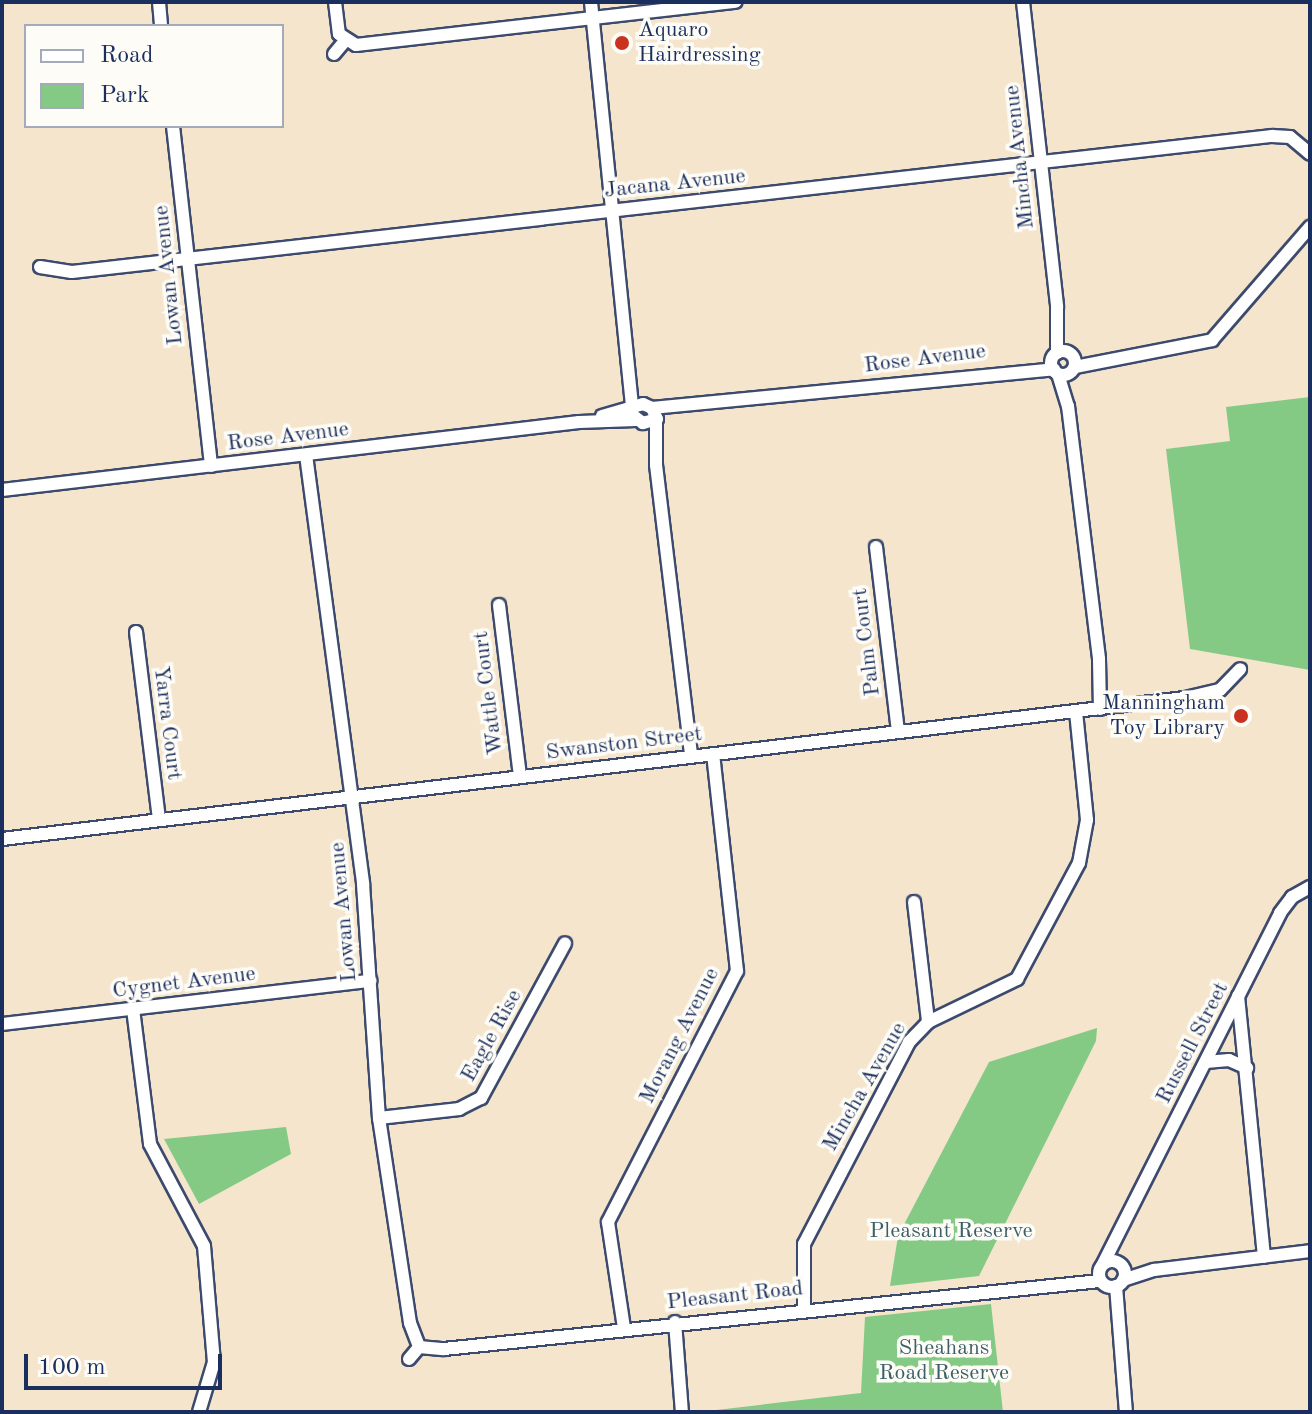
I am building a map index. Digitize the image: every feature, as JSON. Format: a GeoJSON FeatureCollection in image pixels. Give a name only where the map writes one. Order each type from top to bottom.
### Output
{"type":"FeatureCollection","features":[{"type":"Feature","properties":{"kind":"street"},"geometry":{"type":"LineString","coordinates":[[159,2],[161,24]]}},
{"type":"Feature","properties":{"kind":"street"},"geometry":{"type":"LineString","coordinates":[[335,2],[345,41]]}},
{"type":"Feature","properties":{"kind":"street"},"geometry":{"type":"LineString","coordinates":[[591,2],[631,359],[656,465],[691,756]]}},
{"type":"Feature","properties":{"kind":"street"},"geometry":{"type":"LineString","coordinates":[[345,41],[363,45],[736,2]]}},
{"type":"Feature","properties":{"kind":"street","name":"Mincha Avenue"},"geometry":{"type":"LineString","coordinates":[[1023,2],[1105,708]]}},
{"type":"Feature","properties":{"kind":"street"},"geometry":{"type":"LineString","coordinates":[[334,54],[345,41]]}},
{"type":"Feature","properties":{"kind":"street","name":"Lowan Avenue"},"geometry":{"type":"LineString","coordinates":[[173,128],[211,466]]}},
{"type":"Feature","properties":{"kind":"street","name":"Jacana Avenue"},"geometry":{"type":"LineString","coordinates":[[40,267],[72,272],[1272,136],[1290,137],[1310,154]]}},
{"type":"Feature","properties":{"kind":"street","name":"Rose Avenue"},"geometry":{"type":"LineString","coordinates":[[2,490],[1130,355],[1212,340],[1305,238],[1310,227]]}},
{"type":"Feature","properties":{"kind":"street","name":"Lowan Avenue"},"geometry":{"type":"LineString","coordinates":[[306,455],[351,797],[370,981],[379,1118],[410,1323],[419,1347]]}},
{"type":"Feature","properties":{"kind":"street","name":"Palm Court"},"geometry":{"type":"LineString","coordinates":[[876,547],[898,732]]}},
{"type":"Feature","properties":{"kind":"street","name":"Wattle Court"},"geometry":{"type":"LineString","coordinates":[[499,605],[520,777]]}},
{"type":"Feature","properties":{"kind":"street","name":"Yarra Court"},"geometry":{"type":"LineString","coordinates":[[136,632],[159,819]]}},
{"type":"Feature","properties":{"kind":"street","name":"Swanston Street"},"geometry":{"type":"LineString","coordinates":[[2,839],[1076,712],[1207,694],[1231,684],[1240,669]]}},
{"type":"Feature","properties":{"kind":"street","name":"Mincha Avenue"},"geometry":{"type":"LineString","coordinates":[[804,1309],[800,1254],[909,1042],[928,1022],[1017,979],[1079,863],[1087,820],[1076,712]]}},
{"type":"Feature","properties":{"kind":"street","name":"Morang Avenue"},"geometry":{"type":"LineString","coordinates":[[619,1328],[608,1230],[611,1212],[737,971],[713,754]]}},
{"type":"Feature","properties":{"kind":"street","name":"Russell Street"},"geometry":{"type":"LineString","coordinates":[[1111,1274],[1123,1227],[1238,996],[1285,905],[1310,887]]}},
{"type":"Feature","properties":{"kind":"street"},"geometry":{"type":"LineString","coordinates":[[914,902],[928,1022]]}},
{"type":"Feature","properties":{"kind":"street","name":"Eagle Rise"},"geometry":{"type":"LineString","coordinates":[[379,1118],[459,1109],[481,1098],[565,943]]}},
{"type":"Feature","properties":{"kind":"street","name":"Cygnet Avenue"},"geometry":{"type":"LineString","coordinates":[[2,1024],[370,981]]}},
{"type":"Feature","properties":{"kind":"street"},"geometry":{"type":"LineString","coordinates":[[1238,996],[1269,1256]]}},
{"type":"Feature","properties":{"kind":"street"},"geometry":{"type":"LineString","coordinates":[[133,1009],[150,1144],[204,1246],[214,1362],[199,1412]]}},
{"type":"Feature","properties":{"kind":"street"},"geometry":{"type":"LineString","coordinates":[[1206,1062],[1229,1060],[1247,1068]]}},
{"type":"Feature","properties":{"kind":"street","name":"Pleasant Road"},"geometry":{"type":"LineString","coordinates":[[419,1347],[444,1349],[1310,1251]]}},
{"type":"Feature","properties":{"kind":"street"},"geometry":{"type":"LineString","coordinates":[[1111,1274],[1126,1412]]}},
{"type":"Feature","properties":{"kind":"street"},"geometry":{"type":"LineString","coordinates":[[671,1322],[682,1412]]}},
{"type":"Feature","properties":{"kind":"street"},"geometry":{"type":"LineString","coordinates":[[409,1359],[419,1347]]}},
{"type":"Feature","properties":{"kind":"green space"},"geometry":{"type":"Polygon","coordinates":[[[1310,397],[1310,670],[1190,649],[1166,449],[1230,441],[1226,407],[1310,397]]]}},
{"type":"Feature","properties":{"kind":"green space","name":"Pleasant Reserve"},"geometry":{"type":"Polygon","coordinates":[[[1097,1028],[1096,1041],[979,1276],[890,1286],[898,1236],[989,1062],[1097,1028]]]}},
{"type":"Feature","properties":{"kind":"green space"},"geometry":{"type":"Polygon","coordinates":[[[286,1127],[291,1154],[199,1204],[164,1139],[286,1127]]]}},
{"type":"Feature","properties":{"kind":"green space","name":"Sheahans Road Reserve"},"geometry":{"type":"Polygon","coordinates":[[[991,1304],[1003,1412],[699,1412],[861,1393],[865,1317],[991,1304]]]}},
{"type":"Feature","properties":{"kind":"place","name":"Aquaro Hairdressing"},"geometry":{"type":"Point","coordinates":[622,43]}},
{"type":"Feature","properties":{"kind":"place","name":"Manningham Toy Library"},"geometry":{"type":"Point","coordinates":[1241,716]}}]}
